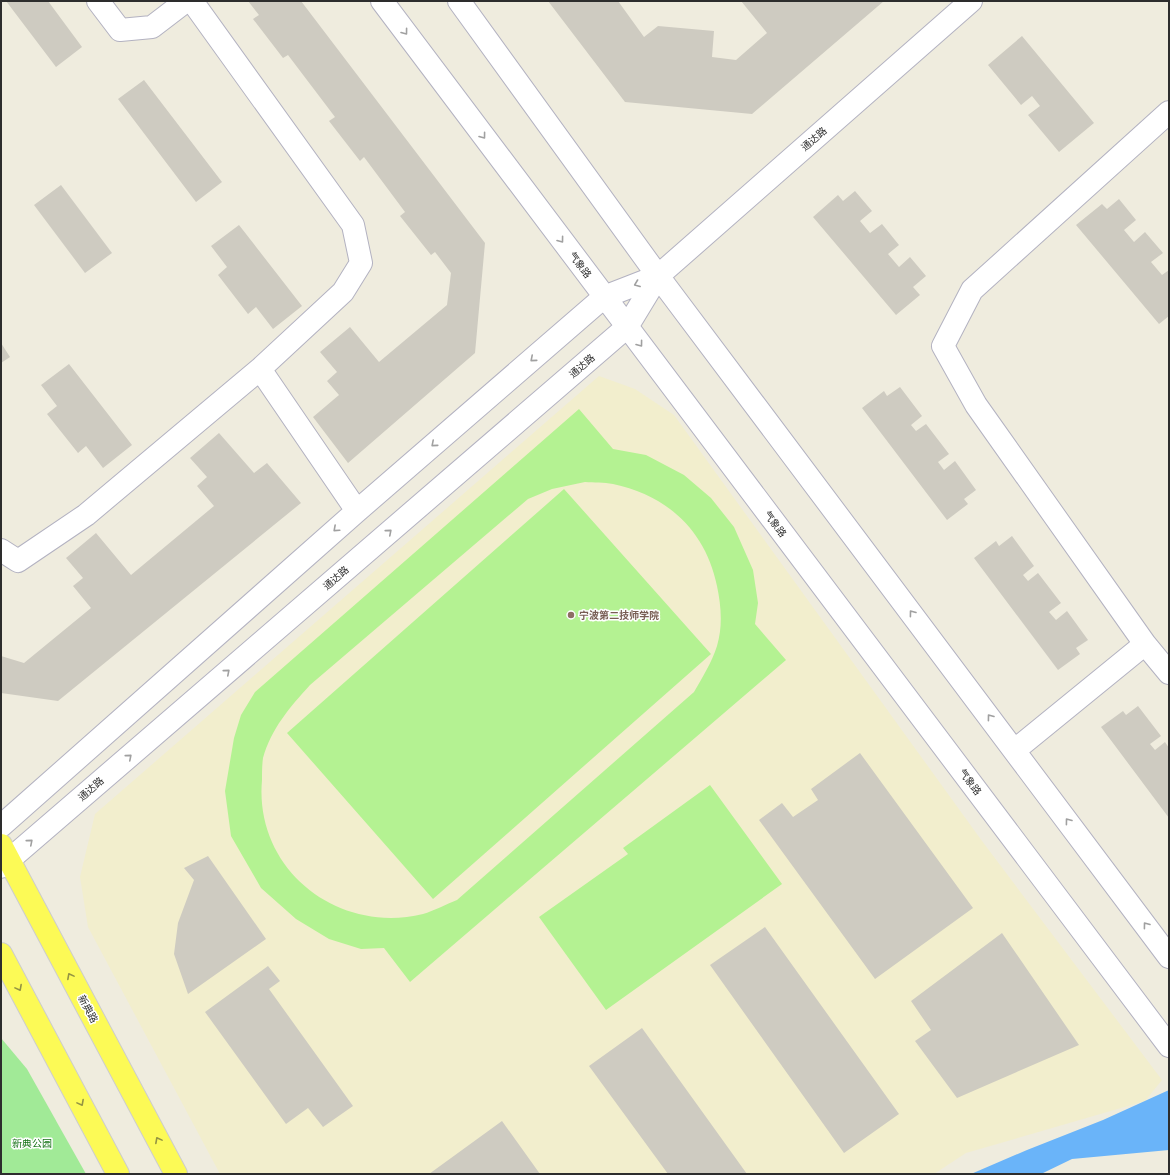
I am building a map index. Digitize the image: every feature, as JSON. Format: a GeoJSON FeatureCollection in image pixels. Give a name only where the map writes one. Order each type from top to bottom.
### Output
{"type":"FeatureCollection","features":[{"type":"Feature","properties":{"kind":"main road","name":"新典路"},"geometry":{"type":"LineString","coordinates":[[4,857],[176,1174]]}},
{"type":"Feature","properties":{"kind":"main road"},"geometry":{"type":"LineString","coordinates":[[1,954],[118,1174]]}},
{"type":"Feature","properties":{"kind":"street"},"geometry":{"type":"LineString","coordinates":[[98,1],[120,30],[152,27],[186,1]]}},
{"type":"Feature","properties":{"kind":"street"},"geometry":{"type":"LineString","coordinates":[[1,550],[18,561],[86,515],[260,369],[343,292],[361,263],[353,225],[192,1]]}},
{"type":"Feature","properties":{"kind":"street","name":"气象路"},"geometry":{"type":"LineString","coordinates":[[382,1],[1169,1046]]}},
{"type":"Feature","properties":{"kind":"street"},"geometry":{"type":"LineString","coordinates":[[460,1],[658,276],[1169,957]]}},
{"type":"Feature","properties":{"kind":"street","name":"通达路"},"geometry":{"type":"LineString","coordinates":[[4,857],[627,327],[658,276],[971,1]]}},
{"type":"Feature","properties":{"kind":"street"},"geometry":{"type":"LineString","coordinates":[[1169,112],[972,290],[943,346],[976,405],[1145,644],[1169,673]]}},
{"type":"Feature","properties":{"kind":"street","name":"通达路"},"geometry":{"type":"LineString","coordinates":[[1,826],[357,512],[604,297],[658,276]]}},
{"type":"Feature","properties":{"kind":"street"},"geometry":{"type":"LineString","coordinates":[[260,369],[357,512]]}},
{"type":"Feature","properties":{"kind":"street"},"geometry":{"type":"LineString","coordinates":[[1015,750],[1145,644]]}},
{"type":"Feature","properties":{"kind":"shaded area","name":"宁波第二技师学院"},"geometry":{"type":"Polygon","coordinates":[[[599,376],[635,389],[674,415],[982,841],[1162,1080],[1145,1101],[966,1153],[934,1174],[220,1174],[88,927],[80,877],[95,814],[599,376]]]}},
{"type":"Feature","properties":{"kind":"green space"},"geometry":{"type":"Polygon","coordinates":[[[579,409],[613,449],[646,455],[684,475],[711,498],[734,527],[753,570],[758,603],[755,624],[786,660],[410,982],[384,948],[361,949],[329,939],[296,919],[261,888],[231,836],[225,791],[234,738],[241,715],[255,692],[579,409]],[[585,482],[552,489],[528,499],[310,685],[282,719],[266,747],[263,758],[263,812],[272,841],[287,867],[307,888],[332,904],[360,914],[391,918],[423,914],[457,900],[694,692],[707,670],[715,652],[721,623],[720,601],[717,586],[712,566],[704,548],[681,518],[667,507],[650,497],[633,489],[613,484],[585,482]]]}},
{"type":"Feature","properties":{"kind":"green space"},"geometry":{"type":"Polygon","coordinates":[[[564,489],[711,654],[433,899],[287,733],[564,489]]]}},
{"type":"Feature","properties":{"kind":"green space"},"geometry":{"type":"Polygon","coordinates":[[[710,785],[782,884],[606,1010],[539,917],[628,854],[623,848],[710,785]]]}},
{"type":"Feature","properties":{"kind":"green space","name":"新典公园"},"geometry":{"type":"Polygon","coordinates":[[[1,1038],[27,1069],[86,1174],[1,1174],[1,1038]]]}},
{"type":"Feature","properties":{"kind":"water"},"geometry":{"type":"Polygon","coordinates":[[[1169,1090],[1169,1150],[1072,1159],[1041,1174],[971,1174],[1103,1120],[1169,1090]]]}},
{"type":"Feature","properties":{"kind":"building"},"geometry":{"type":"Polygon","coordinates":[[[6,1],[48,1],[82,47],[56,67],[6,1]]]}},
{"type":"Feature","properties":{"kind":"building"},"geometry":{"type":"Polygon","coordinates":[[[248,1],[301,1],[485,243],[475,353],[348,463],[313,417],[339,395],[327,381],[337,372],[320,352],[350,327],[379,362],[447,305],[451,273],[435,252],[431,255],[400,216],[405,212],[364,157],[360,161],[329,121],[335,117],[288,55],[283,58],[253,19],[259,15],[248,1]]]}},
{"type":"Feature","properties":{"kind":"building"},"geometry":{"type":"Polygon","coordinates":[[[548,1],[618,1],[644,37],[658,26],[714,31],[712,57],[736,60],[767,33],[741,1],[884,1],[752,114],[625,102],[548,1]]]}},
{"type":"Feature","properties":{"kind":"building"},"geometry":{"type":"Polygon","coordinates":[[[1022,36],[1094,123],[1059,152],[1028,115],[1040,106],[1032,96],[1021,105],[988,65],[1022,36]]]}},
{"type":"Feature","properties":{"kind":"building"},"geometry":{"type":"Polygon","coordinates":[[[144,80],[222,182],[196,202],[118,99],[144,80]]]}},
{"type":"Feature","properties":{"kind":"building"},"geometry":{"type":"Polygon","coordinates":[[[61,185],[112,253],[85,273],[34,205],[61,185]]]}},
{"type":"Feature","properties":{"kind":"building"},"geometry":{"type":"Polygon","coordinates":[[[855,191],[872,211],[860,221],[870,233],[882,224],[899,245],[888,254],[899,267],[910,257],[926,276],[913,287],[920,295],[896,315],[813,217],[838,195],[843,201],[855,191]]]}},
{"type":"Feature","properties":{"kind":"building"},"geometry":{"type":"Polygon","coordinates":[[[1119,199],[1136,220],[1124,230],[1134,242],[1145,232],[1163,253],[1151,262],[1162,275],[1169,270],[1169,316],[1159,324],[1076,225],[1102,204],[1107,209],[1119,199]]]}},
{"type":"Feature","properties":{"kind":"building"},"geometry":{"type":"Polygon","coordinates":[[[239,225],[302,306],[273,329],[256,307],[248,314],[218,275],[227,267],[211,246],[239,225]]]}},
{"type":"Feature","properties":{"kind":"building"},"geometry":{"type":"Polygon","coordinates":[[[1,343],[10,357],[1,363],[1,343]]]}},
{"type":"Feature","properties":{"kind":"building"},"geometry":{"type":"Polygon","coordinates":[[[69,364],[132,445],[103,468],[86,446],[78,453],[47,414],[57,406],[41,385],[69,364]]]}},
{"type":"Feature","properties":{"kind":"building"},"geometry":{"type":"Polygon","coordinates":[[[900,387],[922,416],[911,425],[916,431],[926,424],[949,454],[938,462],[944,470],[955,461],[976,490],[964,499],[968,504],[947,520],[862,408],[884,391],[887,396],[900,387]]]}},
{"type":"Feature","properties":{"kind":"building"},"geometry":{"type":"Polygon","coordinates":[[[219,433],[254,473],[267,463],[301,503],[58,701],[1,693],[1,656],[24,663],[91,608],[73,586],[83,578],[66,558],[96,533],[131,575],[214,506],[197,486],[207,477],[190,458],[219,433]]]}},
{"type":"Feature","properties":{"kind":"building"},"geometry":{"type":"Polygon","coordinates":[[[1012,536],[1034,566],[1023,575],[1028,581],[1038,573],[1061,603],[1049,612],[1056,620],[1067,611],[1088,640],[1076,648],[1080,654],[1058,670],[974,558],[996,541],[999,546],[1012,536]]]}},
{"type":"Feature","properties":{"kind":"building"},"geometry":{"type":"Polygon","coordinates":[[[1138,706],[1161,736],[1150,744],[1155,750],[1165,742],[1169,748],[1169,818],[1101,727],[1123,711],[1126,715],[1138,706]]]}},
{"type":"Feature","properties":{"kind":"building"},"geometry":{"type":"Polygon","coordinates":[[[860,753],[973,908],[875,979],[759,820],[782,803],[793,817],[818,800],[811,789],[860,753]]]}},
{"type":"Feature","properties":{"kind":"building"},"geometry":{"type":"Polygon","coordinates":[[[208,856],[266,939],[188,994],[174,954],[178,923],[194,880],[184,868],[208,856]]]}},
{"type":"Feature","properties":{"kind":"building"},"geometry":{"type":"Polygon","coordinates":[[[765,927],[899,1114],[844,1153],[710,965],[765,927]]]}},
{"type":"Feature","properties":{"kind":"building"},"geometry":{"type":"Polygon","coordinates":[[[1002,933],[1079,1045],[957,1098],[915,1041],[931,1030],[911,1001],[1002,933]]]}},
{"type":"Feature","properties":{"kind":"building"},"geometry":{"type":"Polygon","coordinates":[[[268,966],[280,981],[269,989],[353,1106],[323,1127],[308,1108],[286,1124],[205,1012],[268,966]]]}},
{"type":"Feature","properties":{"kind":"building"},"geometry":{"type":"Polygon","coordinates":[[[642,1028],[747,1174],[668,1174],[589,1066],[642,1028]]]}},
{"type":"Feature","properties":{"kind":"building"},"geometry":{"type":"Polygon","coordinates":[[[502,1121],[540,1174],[429,1174],[502,1121]]]}},
{"type":"Feature","properties":{"kind":"place","name":"宁波第二技师学院"},"geometry":{"type":"Point","coordinates":[571,615]}}]}
